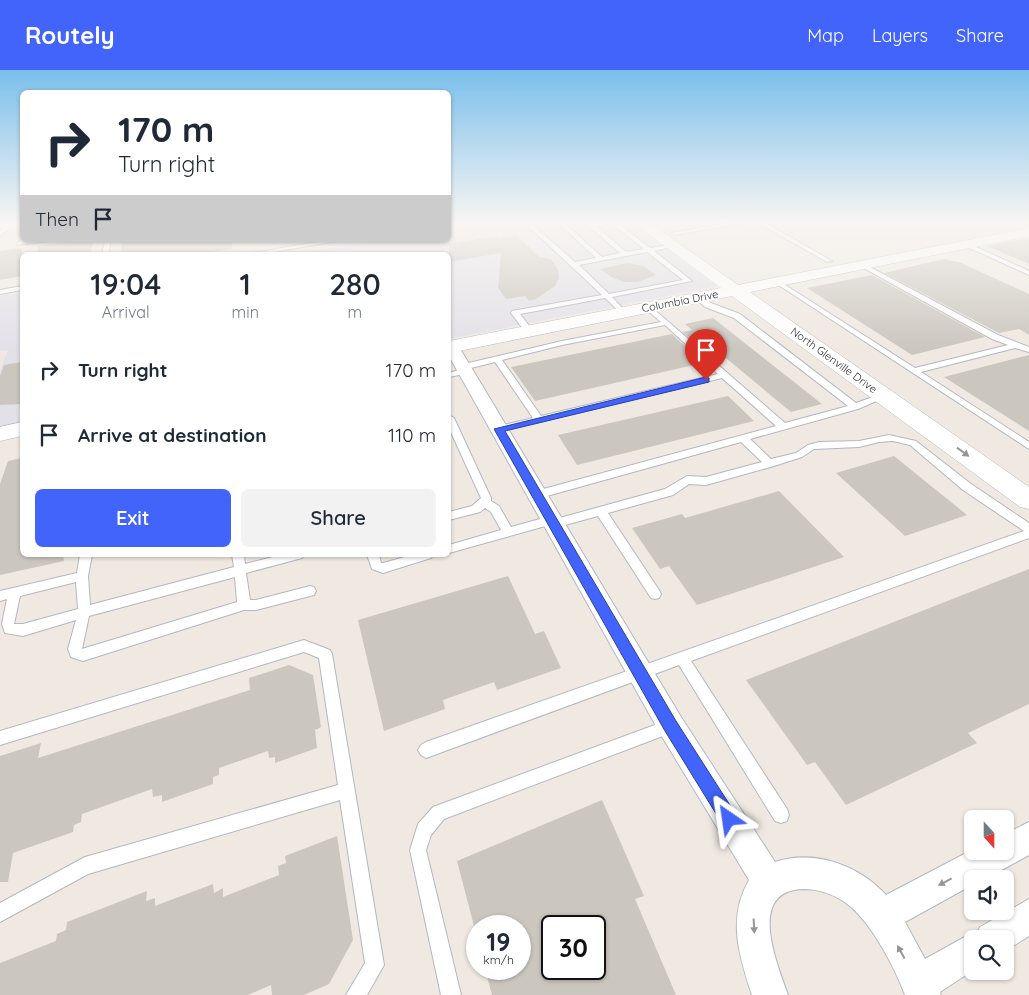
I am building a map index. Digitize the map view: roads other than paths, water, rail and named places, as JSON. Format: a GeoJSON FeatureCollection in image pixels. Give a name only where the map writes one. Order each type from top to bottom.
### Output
{"type":"FeatureCollection","features":[{"type":"Feature","properties":{"kind":"street","name":"North Glenville Drive"},"geometry":{"type":"LineString","coordinates":[[709,264],[1029,481]]}},
{"type":"Feature","properties":{"kind":"street","name":"Columbia Drive"},"geometry":{"type":"LineString","coordinates":[[455,361],[529,331],[866,264]]}},
{"type":"Feature","properties":{"kind":"street","name":"North Glenville Drive"},"geometry":{"type":"LineString","coordinates":[[744,288],[884,396],[1029,500]]}},
{"type":"Feature","properties":{"kind":"street"},"geometry":{"type":"LineString","coordinates":[[455,361],[499,429],[671,726],[768,881]]}},
{"type":"Feature","properties":{"kind":"street"},"geometry":{"type":"LineString","coordinates":[[0,434],[20,429]]}},
{"type":"Feature","properties":{"kind":"street"},"geometry":{"type":"LineString","coordinates":[[1014,846],[1029,838]]}},
{"type":"Feature","properties":{"kind":"street"},"geometry":{"type":"LineString","coordinates":[[881,916],[987,860]]}},
{"type":"Feature","properties":{"kind":"street"},"geometry":{"type":"LineString","coordinates":[[770,995],[762,974],[753,926],[755,902],[768,881],[780,876],[806,872],[837,880],[864,896],[881,916],[921,989],[964,957]]}},
{"type":"Feature","properties":{"kind":"street"},"geometry":{"type":"LineString","coordinates":[[1006,930],[1029,916]]}},
{"type":"Feature","properties":{"kind":"lane"},"geometry":{"type":"LineString","coordinates":[[574,264],[623,312]]}},
{"type":"Feature","properties":{"kind":"lane"},"geometry":{"type":"LineString","coordinates":[[529,331],[515,313],[689,281],[666,264]]}},
{"type":"Feature","properties":{"kind":"lane"},"geometry":{"type":"LineString","coordinates":[[1010,264],[1029,273]]}},
{"type":"Feature","properties":{"kind":"lane"},"geometry":{"type":"LineString","coordinates":[[862,265],[995,337],[1029,350]]}},
{"type":"Feature","properties":{"kind":"lane"},"geometry":{"type":"LineString","coordinates":[[777,282],[1029,446]]}},
{"type":"Feature","properties":{"kind":"lane"},"geometry":{"type":"LineString","coordinates":[[0,292],[20,288]]}},
{"type":"Feature","properties":{"kind":"lane"},"geometry":{"type":"LineString","coordinates":[[699,298],[708,305],[737,316],[855,407]]}},
{"type":"Feature","properties":{"kind":"lane"},"geometry":{"type":"LineString","coordinates":[[649,307],[783,427]]}},
{"type":"Feature","properties":{"kind":"lane"},"geometry":{"type":"LineString","coordinates":[[455,361],[497,358],[562,343],[666,323]]}},
{"type":"Feature","properties":{"kind":"lane"},"geometry":{"type":"LineString","coordinates":[[913,371],[1016,345]]}},
{"type":"Feature","properties":{"kind":"lane"},"geometry":{"type":"LineString","coordinates":[[497,358],[539,420]]}},
{"type":"Feature","properties":{"kind":"lane"},"geometry":{"type":"LineString","coordinates":[[499,429],[724,375]]}},
{"type":"Feature","properties":{"kind":"lane"},"geometry":{"type":"LineString","coordinates":[[536,495],[855,407],[884,396]]}},
{"type":"Feature","properties":{"kind":"lane"},"geometry":{"type":"LineString","coordinates":[[451,422],[486,498],[485,502],[476,509],[451,515]]}},
{"type":"Feature","properties":{"kind":"lane"},"geometry":{"type":"LineString","coordinates":[[907,441],[934,432]]}},
{"type":"Feature","properties":{"kind":"lane"},"geometry":{"type":"LineString","coordinates":[[451,548],[508,532],[601,511],[669,492],[687,480],[706,482],[799,456],[803,451],[812,447],[857,444],[886,437],[907,441],[995,507],[1029,529]]}},
{"type":"Feature","properties":{"kind":"lane"},"geometry":{"type":"LineString","coordinates":[[743,438],[770,464]]}},
{"type":"Feature","properties":{"kind":"lane"},"geometry":{"type":"LineString","coordinates":[[485,502],[495,509],[508,532]]}},
{"type":"Feature","properties":{"kind":"lane"},"geometry":{"type":"LineString","coordinates":[[601,511],[655,594]]}},
{"type":"Feature","properties":{"kind":"lane"},"geometry":{"type":"LineString","coordinates":[[426,750],[1029,534]]}},
{"type":"Feature","properties":{"kind":"lane"},"geometry":{"type":"LineString","coordinates":[[86,557],[82,576],[84,612],[76,648],[76,653],[83,655],[244,605],[256,605],[310,591]]}},
{"type":"Feature","properties":{"kind":"lane"},"geometry":{"type":"LineString","coordinates":[[238,557],[244,605]]}},
{"type":"Feature","properties":{"kind":"lane"},"geometry":{"type":"LineString","coordinates":[[15,592],[8,624],[10,628],[23,630],[290,557]]}},
{"type":"Feature","properties":{"kind":"lane"},"geometry":{"type":"LineString","coordinates":[[374,557],[376,566],[383,568],[420,557]]}},
{"type":"Feature","properties":{"kind":"lane"},"geometry":{"type":"LineString","coordinates":[[0,596],[82,576]]}},
{"type":"Feature","properties":{"kind":"lane"},"geometry":{"type":"LineString","coordinates":[[0,738],[304,646],[325,654],[375,966],[356,995]]}},
{"type":"Feature","properties":{"kind":"lane"},"geometry":{"type":"LineString","coordinates":[[682,658],[781,815]]}},
{"type":"Feature","properties":{"kind":"lane"},"geometry":{"type":"LineString","coordinates":[[451,995],[418,850],[424,830],[439,813],[671,726]]}},
{"type":"Feature","properties":{"kind":"lane"},"geometry":{"type":"LineString","coordinates":[[0,913],[85,866],[347,790]]}}]}
